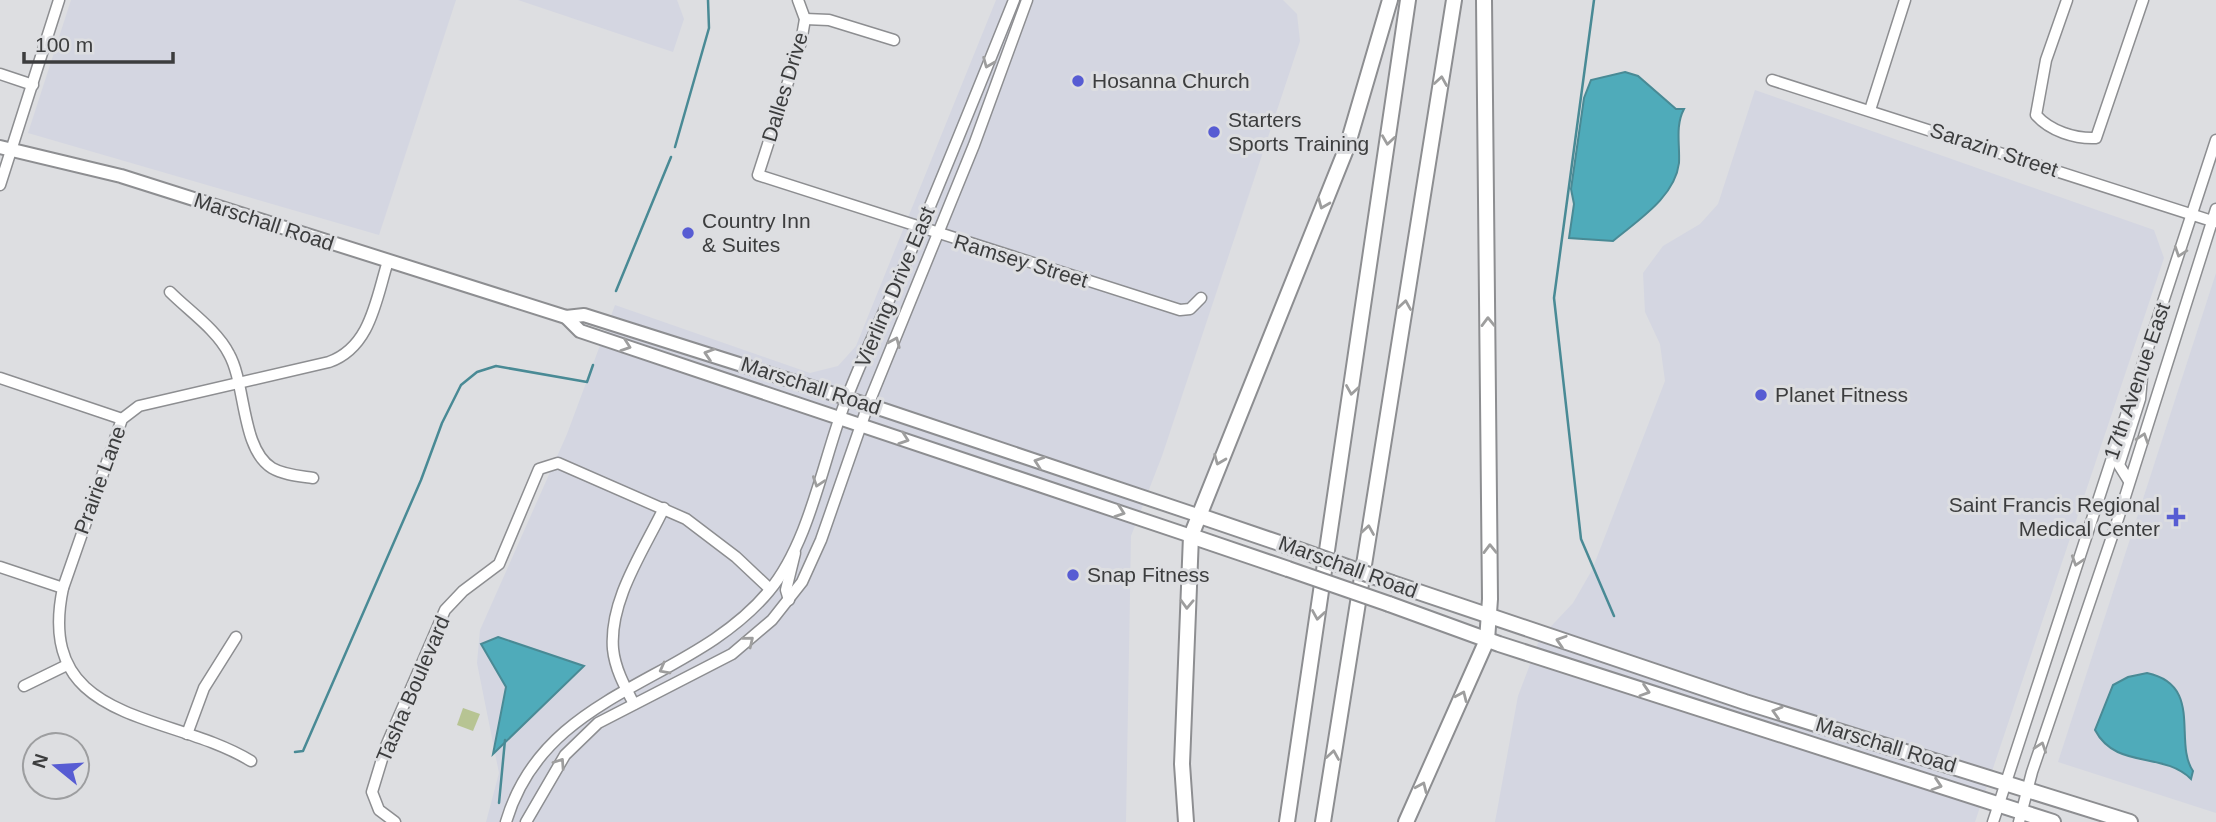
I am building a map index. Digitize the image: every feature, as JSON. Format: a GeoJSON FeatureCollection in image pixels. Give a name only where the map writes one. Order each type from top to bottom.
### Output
{"type":"FeatureCollection","features":[{"type":"Feature","properties":{"kind":"highway"},"geometry":{"type":"LineString","coordinates":[[1185,822],[1182,764],[1191,536],[1197,515],[1347,147],[1390,0]]}},
{"type":"Feature","properties":{"kind":"highway"},"geometry":{"type":"LineString","coordinates":[[1287,822],[1408,0]]}},
{"type":"Feature","properties":{"kind":"highway"},"geometry":{"type":"LineString","coordinates":[[1323,822],[1454,0]]}},
{"type":"Feature","properties":{"kind":"highway"},"geometry":{"type":"LineString","coordinates":[[1406,822],[1487,640],[1489,618],[1484,0]]}},
{"type":"Feature","properties":{"kind":"highway","name":"Marschall Road"},"geometry":{"type":"LineString","coordinates":[[1197,515],[1489,618],[2130,822]]}},
{"type":"Feature","properties":{"kind":"highway","name":"Marschall Road"},"geometry":{"type":"LineString","coordinates":[[1191,536],[1487,640],[1998,804],[2021,817],[2053,822]]}},
{"type":"Feature","properties":{"kind":"main road","name":"Marschall Road"},"geometry":{"type":"LineString","coordinates":[[6,148],[121,176],[566,317],[584,315],[847,398],[1197,515]]}},
{"type":"Feature","properties":{"kind":"main road","name":"Marschall Road"},"geometry":{"type":"LineString","coordinates":[[566,317],[580,331],[1191,536]]}},
{"type":"Feature","properties":{"kind":"street"},"geometry":{"type":"LineString","coordinates":[[0,185],[6,148],[33,85],[60,0]]}},
{"type":"Feature","properties":{"kind":"street","name":"Dalles Drive"},"geometry":{"type":"LineString","coordinates":[[758,175],[801,42],[805,19],[798,0]]}},
{"type":"Feature","properties":{"kind":"street","name":"Vierling Drive East"},"geometry":{"type":"LineString","coordinates":[[506,822],[511,804],[539,758],[570,726],[599,703],[723,635],[771,590],[797,542],[847,398],[921,228],[1014,0]]}},
{"type":"Feature","properties":{"kind":"street","name":"Vierling Drive East"},"geometry":{"type":"LineString","coordinates":[[526,822],[565,755],[598,723],[732,654],[752,639],[802,582],[821,540],[868,405],[938,235],[1027,0]]}},
{"type":"Feature","properties":{"kind":"street"},"geometry":{"type":"LineString","coordinates":[[1870,110],[1905,0]]}},
{"type":"Feature","properties":{"kind":"street"},"geometry":{"type":"LineString","coordinates":[[2067,0],[2046,61],[2036,115],[2046,126],[2085,139],[2096,138],[2143,0]]}},
{"type":"Feature","properties":{"kind":"street"},"geometry":{"type":"LineString","coordinates":[[805,19],[830,20],[894,40]]}},
{"type":"Feature","properties":{"kind":"street"},"geometry":{"type":"LineString","coordinates":[[0,74],[33,85]]}},
{"type":"Feature","properties":{"kind":"street","name":"Sarazin Street"},"geometry":{"type":"LineString","coordinates":[[1772,80],[2214,222]]}},
{"type":"Feature","properties":{"kind":"street","name":"17th Avenue East"},"geometry":{"type":"LineString","coordinates":[[1993,822],[2216,140]]}},
{"type":"Feature","properties":{"kind":"street","name":"Ramsey Street"},"geometry":{"type":"LineString","coordinates":[[758,175],[938,235],[1180,310],[1190,309],[1201,298]]}},
{"type":"Feature","properties":{"kind":"street","name":"17th Avenue East"},"geometry":{"type":"LineString","coordinates":[[2021,817],[2216,209]]}},
{"type":"Feature","properties":{"kind":"street","name":"Prairie Lane"},"geometry":{"type":"LineString","coordinates":[[251,761],[221,745],[113,708],[91,694],[67,665],[58,627],[63,587],[122,419],[139,406],[329,362],[349,353],[364,333],[388,261]]}},
{"type":"Feature","properties":{"kind":"street"},"geometry":{"type":"LineString","coordinates":[[170,292],[228,350],[252,438],[262,460],[282,472],[313,478]]}},
{"type":"Feature","properties":{"kind":"street"},"geometry":{"type":"LineString","coordinates":[[2129,481],[2119,466],[2140,399],[2145,355]]}},
{"type":"Feature","properties":{"kind":"street"},"geometry":{"type":"LineString","coordinates":[[0,378],[122,419]]}},
{"type":"Feature","properties":{"kind":"street","name":"Tasha Boulevard"},"geometry":{"type":"LineString","coordinates":[[395,822],[379,810],[372,792],[386,746],[445,610],[463,591],[499,564],[539,469],[558,463],[686,519],[736,556],[771,590]]}},
{"type":"Feature","properties":{"kind":"street"},"geometry":{"type":"LineString","coordinates":[[634,704],[615,662],[614,623],[623,596],[664,508]]}},
{"type":"Feature","properties":{"kind":"street"},"geometry":{"type":"LineString","coordinates":[[789,600],[786,590],[797,542]]}},
{"type":"Feature","properties":{"kind":"street"},"geometry":{"type":"LineString","coordinates":[[0,567],[63,587]]}},
{"type":"Feature","properties":{"kind":"street"},"geometry":{"type":"LineString","coordinates":[[187,734],[204,688],[236,638]]}},
{"type":"Feature","properties":{"kind":"street"},"geometry":{"type":"LineString","coordinates":[[24,686],[67,665]]}},
{"type":"Feature","properties":{"kind":"shaded area"},"geometry":{"type":"Polygon","coordinates":[[[71,0],[456,0],[379,235],[28,133],[71,0]]]}},
{"type":"Feature","properties":{"kind":"shaded area"},"geometry":{"type":"Polygon","coordinates":[[[518,0],[677,0],[684,19],[673,52],[518,0]]]}},
{"type":"Feature","properties":{"kind":"shaded area"},"geometry":{"type":"Polygon","coordinates":[[[996,0],[1283,0],[1297,14],[1300,41],[1162,456],[1131,536],[1126,822],[486,822],[499,773],[477,663],[480,630],[567,434],[615,305],[810,373],[838,366],[856,346],[996,0]]]}},
{"type":"Feature","properties":{"kind":"shaded area"},"geometry":{"type":"Polygon","coordinates":[[[1755,90],[2154,230],[2164,258],[1975,822],[1495,822],[1518,696],[1540,638],[1573,603],[1592,570],[1665,381],[1660,344],[1645,312],[1643,273],[1663,246],[1700,224],[1718,204],[1755,90]]]}},
{"type":"Feature","properties":{"kind":"shaded area","name":"Saint Francis Regional Medical Center"},"geometry":{"type":"Polygon","coordinates":[[[2216,273],[2216,813],[2058,762],[2216,273]]]}},
{"type":"Feature","properties":{"kind":"green space"},"geometry":{"type":"Polygon","coordinates":[[[463,708],[480,714],[473,731],[457,725],[463,708]]]}},
{"type":"Feature","properties":{"kind":"water"},"geometry":{"type":"Polygon","coordinates":[[[1625,72],[1638,76],[1676,109],[1684,109],[1679,129],[1679,163],[1676,175],[1671,187],[1654,207],[1613,241],[1569,238],[1574,204],[1571,189],[1584,98],[1591,80],[1625,72]]]}},
{"type":"Feature","properties":{"kind":"water"},"geometry":{"type":"Polygon","coordinates":[[[498,637],[584,666],[493,754],[506,687],[481,644],[498,637]]]}},
{"type":"Feature","properties":{"kind":"water"},"geometry":{"type":"Polygon","coordinates":[[[2147,673],[2165,679],[2175,689],[2181,702],[2185,745],[2193,771],[2191,779],[2180,770],[2167,765],[2115,751],[2095,730],[2113,685],[2128,677],[2147,673]]]}},
{"type":"Feature","properties":{"kind":"waterway"},"geometry":{"type":"LineString","coordinates":[[675,147],[709,28],[708,0]]}},
{"type":"Feature","properties":{"kind":"waterway"},"geometry":{"type":"LineString","coordinates":[[1594,0],[1554,298],[1581,539],[1614,616]]}},
{"type":"Feature","properties":{"kind":"waterway"},"geometry":{"type":"LineString","coordinates":[[616,291],[671,157]]}},
{"type":"Feature","properties":{"kind":"waterway"},"geometry":{"type":"LineString","coordinates":[[295,752],[303,751],[421,480],[442,423],[461,385],[477,372],[496,366],[587,382],[593,365]]}},
{"type":"Feature","properties":{"kind":"waterway"},"geometry":{"type":"LineString","coordinates":[[499,803],[505,740]]}},
{"type":"Feature","properties":{"kind":"place","name":"Hosanna Church"},"geometry":{"type":"Point","coordinates":[1078,81]}},
{"type":"Feature","properties":{"kind":"place","name":"Starters Sports Training"},"geometry":{"type":"Point","coordinates":[1214,132]}},
{"type":"Feature","properties":{"kind":"place","name":"Country Inn & Suites"},"geometry":{"type":"Point","coordinates":[688,233]}},
{"type":"Feature","properties":{"kind":"place","name":"Planet Fitness"},"geometry":{"type":"Point","coordinates":[1761,395]}},
{"type":"Feature","properties":{"kind":"place","name":"Saint Francis Regional Medical Center"},"geometry":{"type":"Point","coordinates":[2176,517]}},
{"type":"Feature","properties":{"kind":"place","name":"Snap Fitness"},"geometry":{"type":"Point","coordinates":[1073,575]}}]}
